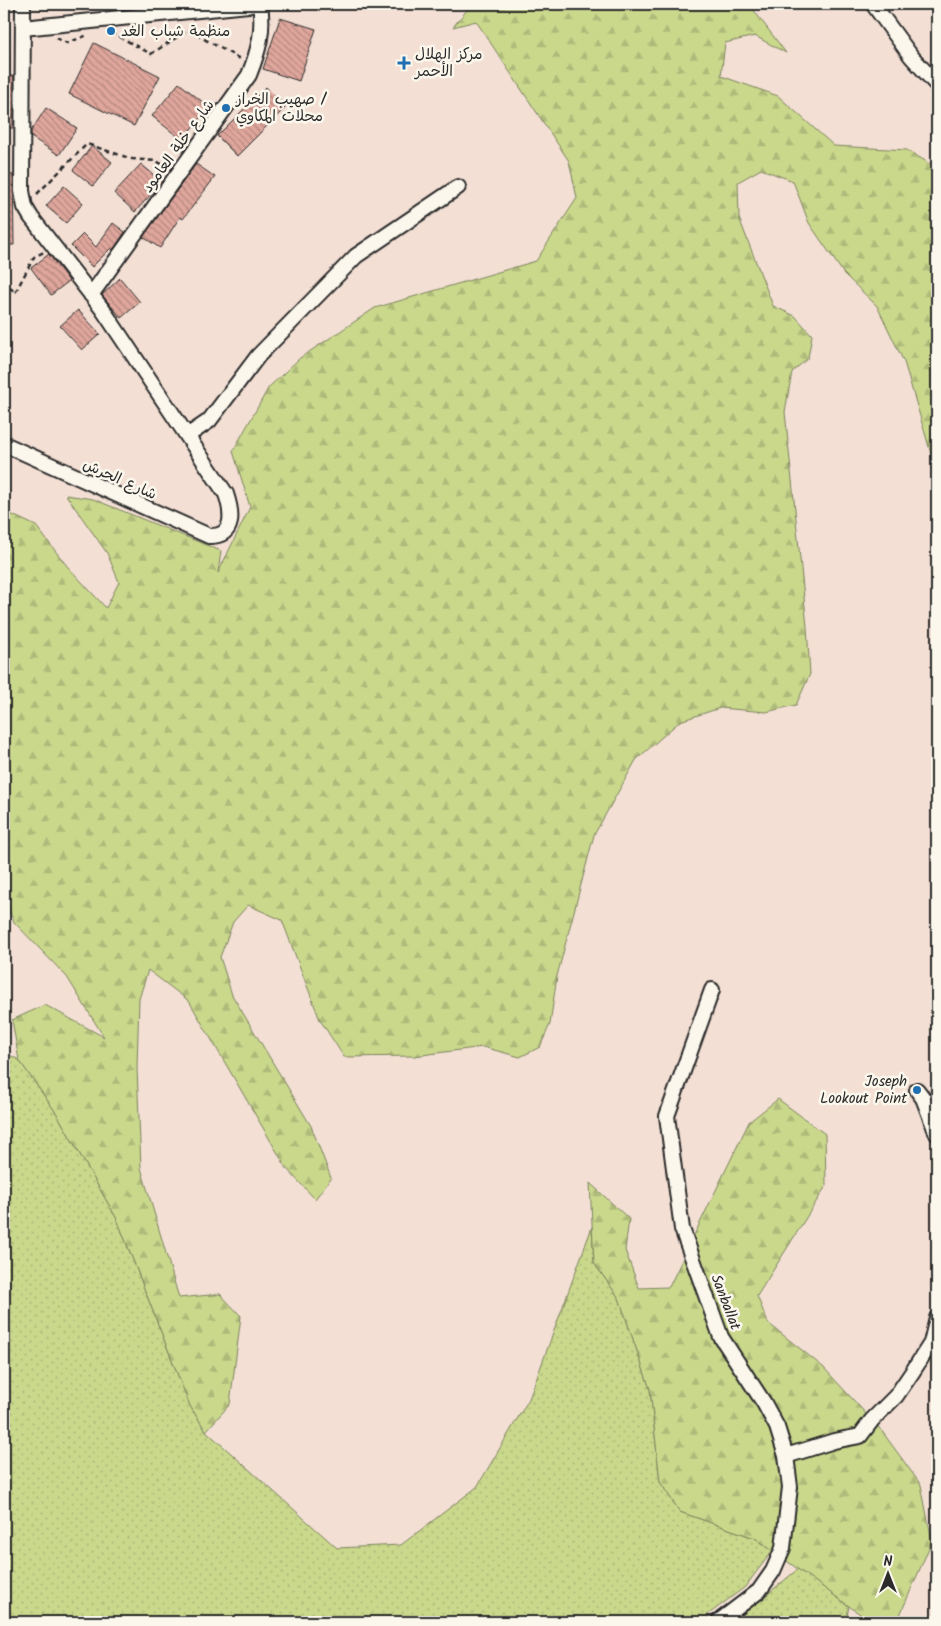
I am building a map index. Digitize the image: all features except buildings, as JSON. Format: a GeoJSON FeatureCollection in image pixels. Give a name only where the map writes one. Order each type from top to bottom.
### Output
{"type":"FeatureCollection","features":[{"type":"Feature","properties":{"kind":"street"},"geometry":{"type":"LineString","coordinates":[[23,4],[23,199],[28,212],[103,310],[187,436],[210,421],[258,356],[356,256],[458,187]]}},
{"type":"Feature","properties":{"kind":"street"},"geometry":{"type":"LineString","coordinates":[[23,29],[259,4]]}},
{"type":"Feature","properties":{"kind":"street","name":"شارع خلة العامود"},"geometry":{"type":"LineString","coordinates":[[91,295],[244,82],[259,50],[262,38],[259,4]]}},
{"type":"Feature","properties":{"kind":"street"},"geometry":{"type":"LineString","coordinates":[[873,4],[911,56],[937,85]]}},
{"type":"Feature","properties":{"kind":"street","name":"شارع الحرش"},"geometry":{"type":"LineString","coordinates":[[4,444],[209,536],[218,536],[227,530],[230,522],[229,503],[226,494],[187,436]]}},
{"type":"Feature","properties":{"kind":"street","name":"Sanballat"},"geometry":{"type":"LineString","coordinates":[[712,990],[667,1116],[682,1230],[721,1338],[770,1413],[780,1434],[786,1456],[790,1487],[784,1542],[779,1560],[767,1582],[718,1622]]}},
{"type":"Feature","properties":{"kind":"street"},"geometry":{"type":"LineString","coordinates":[[917,1090],[923,1098],[937,1134]]}},
{"type":"Feature","properties":{"kind":"street"},"geometry":{"type":"LineString","coordinates":[[786,1456],[834,1441],[860,1436],[872,1420],[896,1396],[913,1371],[931,1343],[937,1318]]}},
{"type":"Feature","properties":{"kind":"path"},"geometry":{"type":"LineString","coordinates":[[4,18],[23,29]]}},
{"type":"Feature","properties":{"kind":"path"},"geometry":{"type":"LineString","coordinates":[[105,29],[151,54],[188,30],[252,66]]}},
{"type":"Feature","properties":{"kind":"path"},"geometry":{"type":"LineString","coordinates":[[51,36],[67,43],[90,35]]}},
{"type":"Feature","properties":{"kind":"path"},"geometry":{"type":"LineString","coordinates":[[23,177],[37,194],[87,144],[132,159],[156,162],[179,172]]}},
{"type":"Feature","properties":{"kind":"path"},"geometry":{"type":"LineString","coordinates":[[4,280],[15,293],[34,257],[49,249]]}},
{"type":"Feature","properties":{"kind":"green space"},"geometry":{"type":"Polygon","coordinates":[[[472,4],[749,4],[786,53],[755,36],[725,43],[721,76],[778,96],[834,146],[907,150],[937,168],[937,474],[904,362],[877,306],[844,274],[809,223],[793,181],[761,169],[738,182],[739,218],[773,306],[795,316],[812,335],[808,358],[792,372],[785,412],[810,674],[796,705],[766,712],[720,708],[680,721],[636,760],[594,835],[557,976],[550,1024],[540,1047],[520,1057],[483,1047],[414,1056],[344,1057],[320,1020],[282,920],[248,905],[233,922],[220,957],[232,995],[311,1126],[331,1178],[315,1199],[287,1169],[189,1001],[148,970],[139,999],[137,1068],[141,1168],[179,1298],[220,1294],[241,1316],[230,1404],[206,1431],[190,1406],[117,1219],[57,1114],[19,1060],[12,1020],[45,1005],[104,1037],[67,977],[14,922],[4,898],[4,511],[36,526],[67,566],[106,608],[119,582],[107,553],[66,495],[93,499],[221,551],[218,573],[250,507],[233,451],[269,387],[300,358],[375,308],[536,261],[577,198],[569,161],[476,21],[453,27],[472,4]]]}},
{"type":"Feature","properties":{"kind":"green space"},"geometry":{"type":"Polygon","coordinates":[[[4,1052],[19,1060],[57,1114],[117,1219],[190,1406],[206,1431],[337,1548],[401,1545],[477,1487],[529,1399],[592,1227],[594,1263],[619,1298],[650,1389],[660,1482],[680,1512],[755,1538],[773,1550],[745,1587],[698,1622],[4,1622],[4,1052]]]}},
{"type":"Feature","properties":{"kind":"green space"},"geometry":{"type":"Polygon","coordinates":[[[778,1099],[825,1134],[826,1186],[757,1296],[768,1323],[823,1367],[881,1430],[921,1485],[932,1541],[897,1622],[871,1622],[755,1538],[680,1512],[660,1482],[650,1389],[619,1298],[594,1263],[590,1183],[629,1219],[625,1250],[639,1288],[669,1287],[749,1122],[778,1099]]]}},
{"type":"Feature","properties":{"kind":"green space"},"geometry":{"type":"Polygon","coordinates":[[[798,1569],[849,1606],[846,1622],[734,1622],[798,1569]]]}},
{"type":"Feature","properties":{"kind":"place","name":"منظمة شباب الغد"},"geometry":{"type":"Point","coordinates":[111,31]}},
{"type":"Feature","properties":{"kind":"place","name":"مركز الهلال الأحمر"},"geometry":{"type":"Point","coordinates":[404,63]}},
{"type":"Feature","properties":{"kind":"place","name":"صهيب الخراز / محلات المكاوي"},"geometry":{"type":"Point","coordinates":[226,108]}},
{"type":"Feature","properties":{"kind":"place","name":"Joseph Lookout Point"},"geometry":{"type":"Point","coordinates":[917,1090]}}]}
